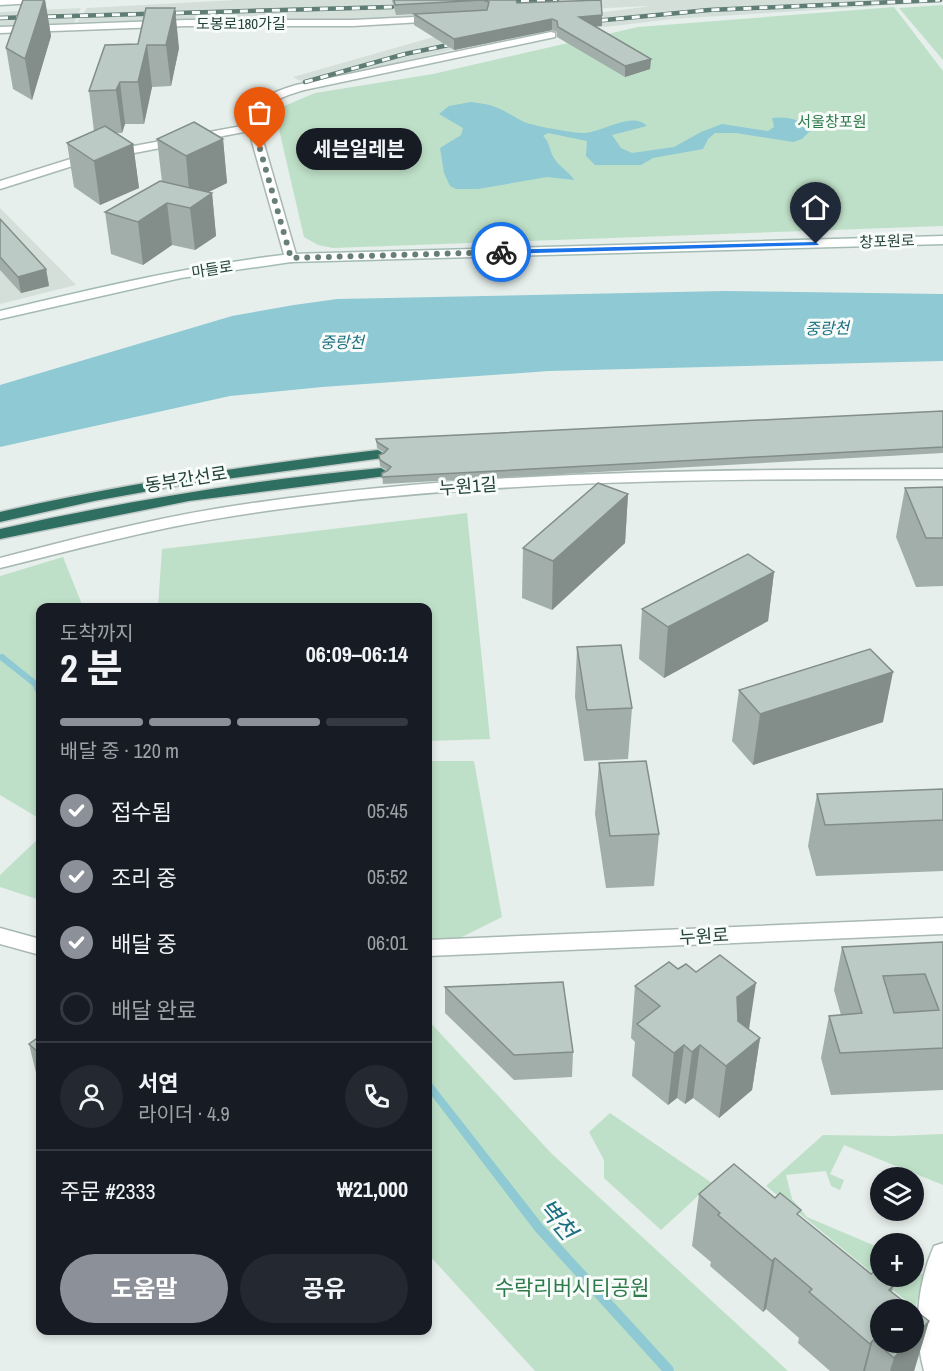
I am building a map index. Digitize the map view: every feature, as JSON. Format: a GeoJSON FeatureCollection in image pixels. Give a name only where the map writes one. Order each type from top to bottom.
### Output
{"type":"FeatureCollection","features":[{"type":"Feature","properties":{"kind":"highway","name":"동부간선로"},"geometry":{"type":"LineString","coordinates":[[0,517],[140,488],[282,466],[378,455]]}},
{"type":"Feature","properties":{"kind":"highway","name":"동부간선로"},"geometry":{"type":"LineString","coordinates":[[0,534],[187,498],[265,486],[381,473]]}},
{"type":"Feature","properties":{"kind":"street"},"geometry":{"type":"LineString","coordinates":[[0,2],[36,0]]}},
{"type":"Feature","properties":{"kind":"street","name":"도봉로180가길"},"geometry":{"type":"LineString","coordinates":[[0,30],[186,23],[352,23],[449,18]]}},
{"type":"Feature","properties":{"kind":"street"},"geometry":{"type":"LineString","coordinates":[[291,258],[253,127],[252,119],[256,110],[266,101],[299,88],[466,50],[551,35]]}},
{"type":"Feature","properties":{"kind":"street"},"geometry":{"type":"LineString","coordinates":[[0,185],[80,160],[253,127]]}},
{"type":"Feature","properties":{"kind":"street","name":"창포원로"},"geometry":{"type":"LineString","coordinates":[[291,258],[943,240]]}},
{"type":"Feature","properties":{"kind":"street","name":"마들로"},"geometry":{"type":"LineString","coordinates":[[0,315],[168,276],[291,258]]}},
{"type":"Feature","properties":{"kind":"street","name":"누원1길"},"geometry":{"type":"LineString","coordinates":[[0,563],[119,533],[283,502],[564,479],[943,474]]}},
{"type":"Feature","properties":{"kind":"street","name":"누원로"},"geometry":{"type":"LineString","coordinates":[[432,948],[943,926]]}},
{"type":"Feature","properties":{"kind":"street"},"geometry":{"type":"LineString","coordinates":[[0,936],[36,946]]}},
{"type":"Feature","properties":{"kind":"street"},"geometry":{"type":"LineString","coordinates":[[937,1371],[930,1340],[931,1306],[943,1254]]}},
{"type":"Feature","properties":{"kind":"shaded area"},"geometry":{"type":"Polygon","coordinates":[[[237,0],[943,0],[943,2],[672,19],[530,36],[447,51],[308,85],[293,77],[430,38],[484,28],[651,6],[326,21],[230,19],[77,22],[87,8],[237,0]]]}},
{"type":"Feature","properties":{"kind":"shaded area"},"geometry":{"type":"Polygon","coordinates":[[[81,8],[74,23],[0,26],[0,12],[81,8]]]}},
{"type":"Feature","properties":{"kind":"shaded area"},"geometry":{"type":"Polygon","coordinates":[[[0,208],[76,285],[0,304],[0,208]]]}},
{"type":"Feature","properties":{"kind":"green space"},"geometry":{"type":"Polygon","coordinates":[[[943,5],[943,60],[899,8],[943,5]]]}},
{"type":"Feature","properties":{"kind":"green space","name":"서울창포원"},"geometry":{"type":"Polygon","coordinates":[[[894,7],[943,71],[943,226],[333,248],[318,245],[304,237],[277,121],[282,107],[315,93],[433,74],[638,27],[894,7]]]}},
{"type":"Feature","properties":{"kind":"green space"},"geometry":{"type":"Polygon","coordinates":[[[467,513],[490,739],[432,741],[432,603],[158,603],[162,549],[467,513]]]}},
{"type":"Feature","properties":{"kind":"green space"},"geometry":{"type":"Polygon","coordinates":[[[63,557],[81,603],[36,603],[36,817],[0,795],[0,576],[63,557]]]}},
{"type":"Feature","properties":{"kind":"green space"},"geometry":{"type":"Polygon","coordinates":[[[432,761],[474,761],[502,917],[432,952],[432,761]]]}},
{"type":"Feature","properties":{"kind":"green space"},"geometry":{"type":"Polygon","coordinates":[[[36,841],[36,899],[0,887],[0,875],[36,841]]]}},
{"type":"Feature","properties":{"kind":"green space","name":"수락리버시티공원"},"geometry":{"type":"Polygon","coordinates":[[[432,1024],[552,1154],[788,1371],[535,1371],[432,1258],[432,1024]]]}},
{"type":"Feature","properties":{"kind":"green space"},"geometry":{"type":"Polygon","coordinates":[[[610,1113],[712,1183],[661,1230],[604,1178],[604,1160],[589,1132],[610,1113]]]}},
{"type":"Feature","properties":{"kind":"green space"},"geometry":{"type":"Polygon","coordinates":[[[943,1134],[943,1185],[924,1177],[924,1167],[898,1167],[844,1145],[830,1174],[844,1180],[840,1190],[831,1186],[826,1171],[786,1175],[792,1199],[807,1217],[870,1244],[870,1271],[766,1186],[823,1135],[943,1134]]]}},
{"type":"Feature","properties":{"kind":"green space"},"geometry":{"type":"Polygon","coordinates":[[[889,1287],[921,1287],[918,1299],[904,1299],[889,1287]]]}},
{"type":"Feature","properties":{"kind":"water"},"geometry":{"type":"Polygon","coordinates":[[[471,102],[493,106],[527,123],[581,133],[625,121],[641,122],[647,126],[612,135],[621,148],[632,153],[674,147],[701,132],[722,124],[768,131],[774,127],[772,118],[784,117],[798,121],[811,130],[802,139],[793,142],[736,133],[715,133],[708,139],[703,149],[653,158],[641,165],[595,165],[586,156],[587,141],[548,133],[543,136],[554,158],[574,180],[547,177],[478,189],[456,189],[450,186],[444,173],[440,148],[461,135],[463,128],[439,114],[449,106],[471,102]]]}},
{"type":"Feature","properties":{"kind":"water","name":"중랑천"},"geometry":{"type":"Polygon","coordinates":[[[725,291],[943,294],[943,361],[549,371],[322,387],[230,396],[0,447],[0,385],[232,316],[337,299],[725,291]]]}},
{"type":"Feature","properties":{"kind":"building"},"geometry":{"type":"Polygon","coordinates":[[[23,0],[44,0],[25,59],[6,48],[23,0]]]}},
{"type":"Feature","properties":{"kind":"building"},"geometry":{"type":"Polygon","coordinates":[[[394,0],[483,0],[395,5],[394,0]]]}},
{"type":"Feature","properties":{"kind":"building"},"geometry":{"type":"Polygon","coordinates":[[[483,0],[516,0],[517,3],[601,0],[602,15],[579,17],[651,59],[625,66],[558,27],[557,21],[552,19],[454,39],[414,14],[487,10],[489,2],[483,0]]]}},
{"type":"Feature","properties":{"kind":"building"},"geometry":{"type":"Polygon","coordinates":[[[146,8],[175,8],[166,45],[147,45],[138,82],[120,82],[116,90],[89,91],[105,45],[138,44],[146,8]]]}},
{"type":"Feature","properties":{"kind":"building"},"geometry":{"type":"Polygon","coordinates":[[[194,122],[223,139],[186,156],[157,139],[194,122]]]}},
{"type":"Feature","properties":{"kind":"building"},"geometry":{"type":"Polygon","coordinates":[[[105,126],[133,144],[94,161],[67,143],[105,126]]]}},
{"type":"Feature","properties":{"kind":"building"},"geometry":{"type":"Polygon","coordinates":[[[160,181],[212,193],[190,208],[167,203],[138,222],[105,212],[160,181]]]}},
{"type":"Feature","properties":{"kind":"building"},"geometry":{"type":"Polygon","coordinates":[[[0,219],[46,269],[18,277],[0,257],[0,219]]]}},
{"type":"Feature","properties":{"kind":"building"},"geometry":{"type":"Polygon","coordinates":[[[943,411],[943,447],[382,477],[382,473],[391,467],[380,460],[379,455],[388,449],[376,439],[943,411]]]}},
{"type":"Feature","properties":{"kind":"building"},"geometry":{"type":"Polygon","coordinates":[[[598,483],[628,494],[553,561],[523,548],[598,483]]]}},
{"type":"Feature","properties":{"kind":"building"},"geometry":{"type":"Polygon","coordinates":[[[943,487],[943,538],[926,538],[905,488],[943,487]]]}},
{"type":"Feature","properties":{"kind":"building"},"geometry":{"type":"Polygon","coordinates":[[[748,554],[774,572],[668,627],[642,609],[748,554]]]}},
{"type":"Feature","properties":{"kind":"building"},"geometry":{"type":"Polygon","coordinates":[[[621,645],[632,708],[587,710],[577,647],[621,645]]]}},
{"type":"Feature","properties":{"kind":"building"},"geometry":{"type":"Polygon","coordinates":[[[870,649],[893,672],[760,714],[739,690],[870,649]]]}},
{"type":"Feature","properties":{"kind":"building"},"geometry":{"type":"Polygon","coordinates":[[[646,761],[659,834],[610,836],[599,763],[646,761]]]}},
{"type":"Feature","properties":{"kind":"building"},"geometry":{"type":"Polygon","coordinates":[[[943,789],[943,820],[825,825],[817,794],[943,789]]]}},
{"type":"Feature","properties":{"kind":"building"},"geometry":{"type":"Polygon","coordinates":[[[943,942],[943,1048],[840,1053],[829,1016],[862,1013],[842,947],[943,942]],[[925,974],[883,976],[894,1013],[939,1010],[925,974]]]}},
{"type":"Feature","properties":{"kind":"building"},"geometry":{"type":"Polygon","coordinates":[[[720,955],[756,983],[737,997],[738,1021],[760,1038],[726,1066],[700,1045],[692,1052],[684,1045],[674,1053],[637,1024],[660,1006],[635,986],[669,962],[678,969],[686,964],[696,972],[720,955]]]}},
{"type":"Feature","properties":{"kind":"building"},"geometry":{"type":"Polygon","coordinates":[[[563,982],[573,1052],[514,1055],[445,987],[563,982]]]}},
{"type":"Feature","properties":{"kind":"building"},"geometry":{"type":"Polygon","coordinates":[[[36,1039],[36,1050],[29,1044],[36,1039]]]}},
{"type":"Feature","properties":{"kind":"building"},"geometry":{"type":"Polygon","coordinates":[[[734,1164],[775,1198],[780,1193],[801,1210],[797,1214],[870,1273],[870,1287],[892,1287],[889,1290],[901,1299],[870,1299],[870,1344],[809,1292],[812,1289],[775,1258],[772,1261],[718,1215],[720,1213],[699,1194],[734,1164]]]}},
{"type":"Feature","properties":{"kind":"building"},"geometry":{"type":"Polygon","coordinates":[[[924,1317],[929,1321],[924,1326],[924,1317]]]}},
{"type":"Feature","properties":{"kind":"building"},"geometry":{"type":"Polygon","coordinates":[[[888,1353],[898,1353],[894,1358],[888,1353]]]}},
{"type":"Feature","properties":{"kind":"waterway","name":"벽천"},"geometry":{"type":"LineString","coordinates":[[0,656],[36,685]]}},
{"type":"Feature","properties":{"kind":"waterway","name":"벽천"},"geometry":{"type":"LineString","coordinates":[[432,1090],[539,1228],[669,1371]]}},
{"type":"Feature","properties":{"kind":"tunnel"},"geometry":{"type":"LineString","coordinates":[[517,0],[523,13],[551,35]]}},
{"type":"Feature","properties":{"kind":"railway"},"geometry":{"type":"LineString","coordinates":[[505,2],[557,0]]}},
{"type":"Feature","properties":{"kind":"railway"},"geometry":{"type":"LineString","coordinates":[[584,22],[709,10],[940,0]]}},
{"type":"Feature","properties":{"kind":"railway"},"geometry":{"type":"LineString","coordinates":[[0,18],[392,7]]}},
{"type":"Feature","properties":{"kind":"railway"},"geometry":{"type":"LineString","coordinates":[[305,82],[405,54],[463,42]]}},
{"type":"Feature","properties":{"kind":"way so far"},"geometry":{"type":"LineString","coordinates":[[260,149],[291,258],[501,252]]}},
{"type":"Feature","properties":{"kind":"place","name":"세븐일레븐"},"geometry":{"type":"Point","coordinates":[260,149]}},
{"type":"Feature","properties":{"kind":"route"},"geometry":{"type":"LineString","coordinates":[[501,252],[816,244]]}}]}
